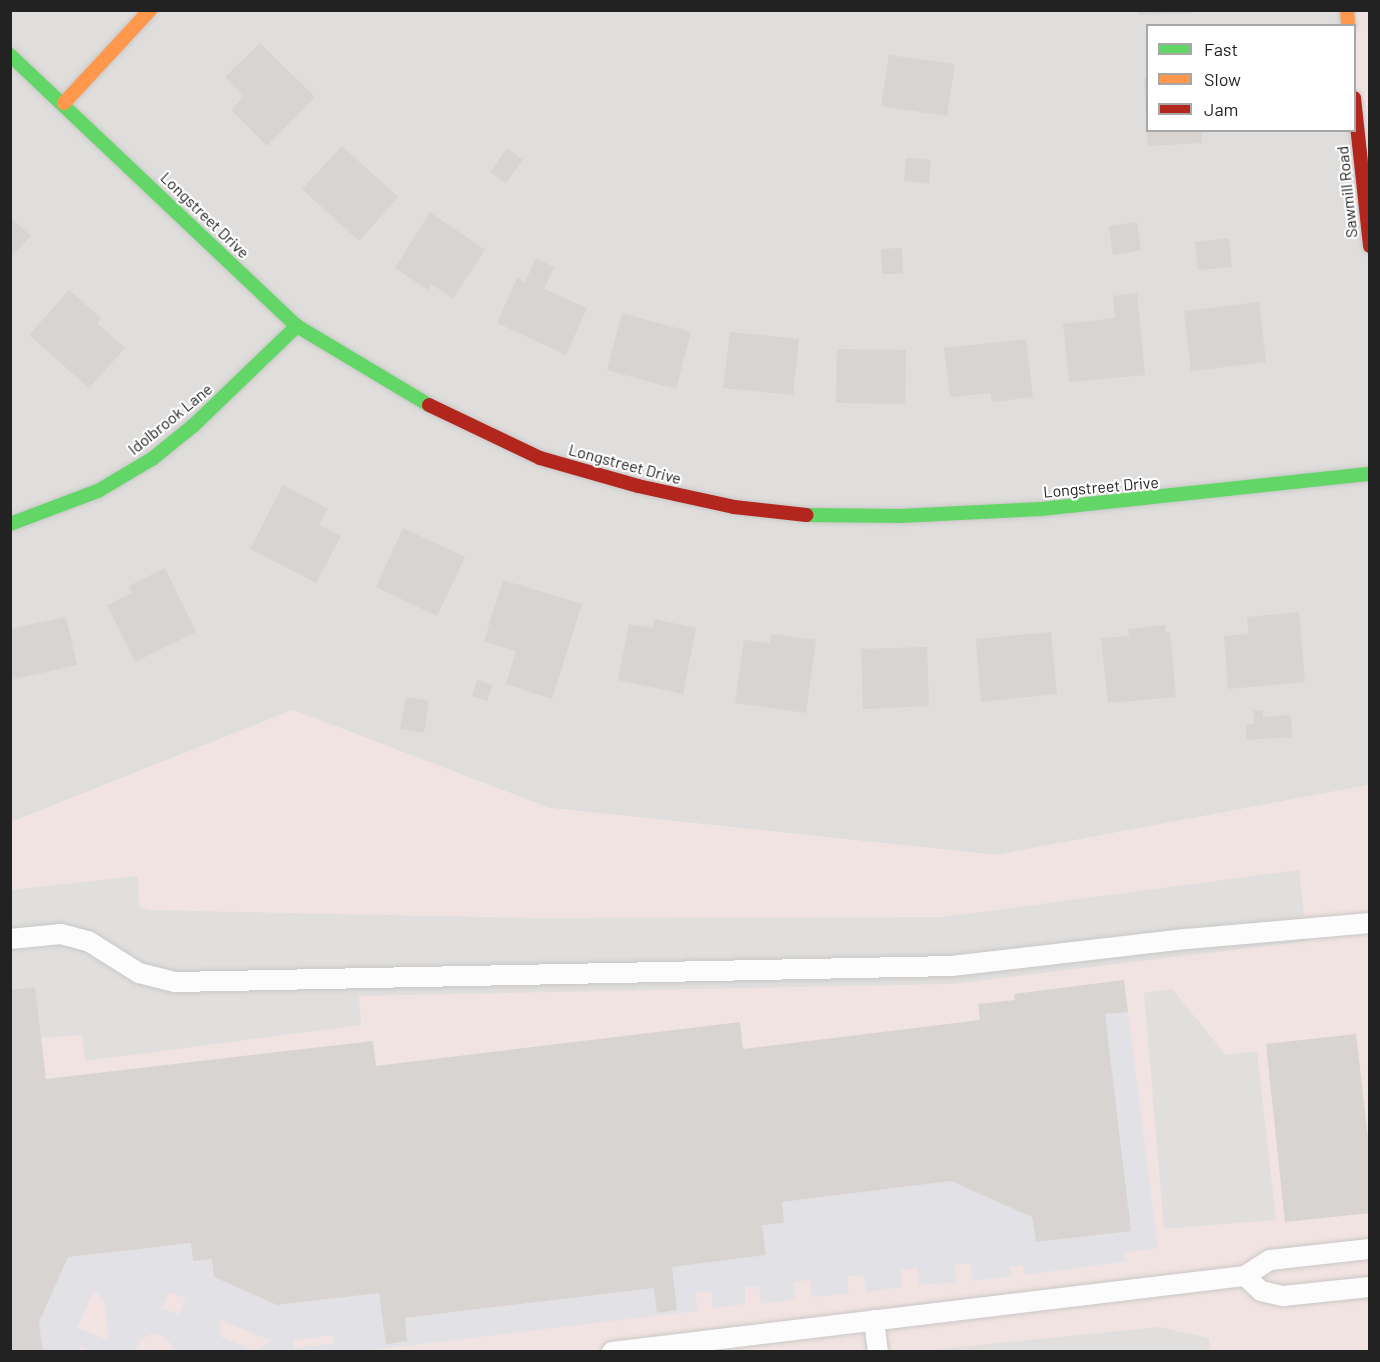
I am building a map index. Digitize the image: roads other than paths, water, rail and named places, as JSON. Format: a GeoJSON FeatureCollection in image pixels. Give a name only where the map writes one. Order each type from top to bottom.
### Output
{"type":"FeatureCollection","features":[{"type":"Feature","properties":{"kind":"street"},"geometry":{"type":"LineString","coordinates":[[64,103],[150,10]]}},
{"type":"Feature","properties":{"kind":"street","name":"Longstreet Drive"},"geometry":{"type":"LineString","coordinates":[[10,55],[64,103],[297,326],[440,411],[540,458],[638,486],[734,507],[810,515],[900,516],[1041,509],[1370,474]]}},
{"type":"Feature","properties":{"kind":"street","name":"Sawmill Road"},"geometry":{"type":"LineString","coordinates":[[1356,116],[1370,246]]}},
{"type":"Feature","properties":{"kind":"street","name":"Idolbrook Lane"},"geometry":{"type":"LineString","coordinates":[[10,524],[98,491],[152,459],[195,425],[297,326]]}},
{"type":"Feature","properties":{"kind":"lane"},"geometry":{"type":"LineString","coordinates":[[10,939],[70,936],[88,941],[139,974],[176,982],[952,966],[1187,939],[1370,923]]}},
{"type":"Feature","properties":{"kind":"lane"},"geometry":{"type":"LineString","coordinates":[[612,1352],[760,1343],[874,1320],[1245,1276],[1270,1260],[1370,1249]]}},
{"type":"Feature","properties":{"kind":"lane"},"geometry":{"type":"LineString","coordinates":[[1245,1276],[1261,1291],[1283,1296],[1370,1287]]}},
{"type":"Feature","properties":{"kind":"lane"},"geometry":{"type":"LineString","coordinates":[[874,1320],[878,1352]]}}]}
